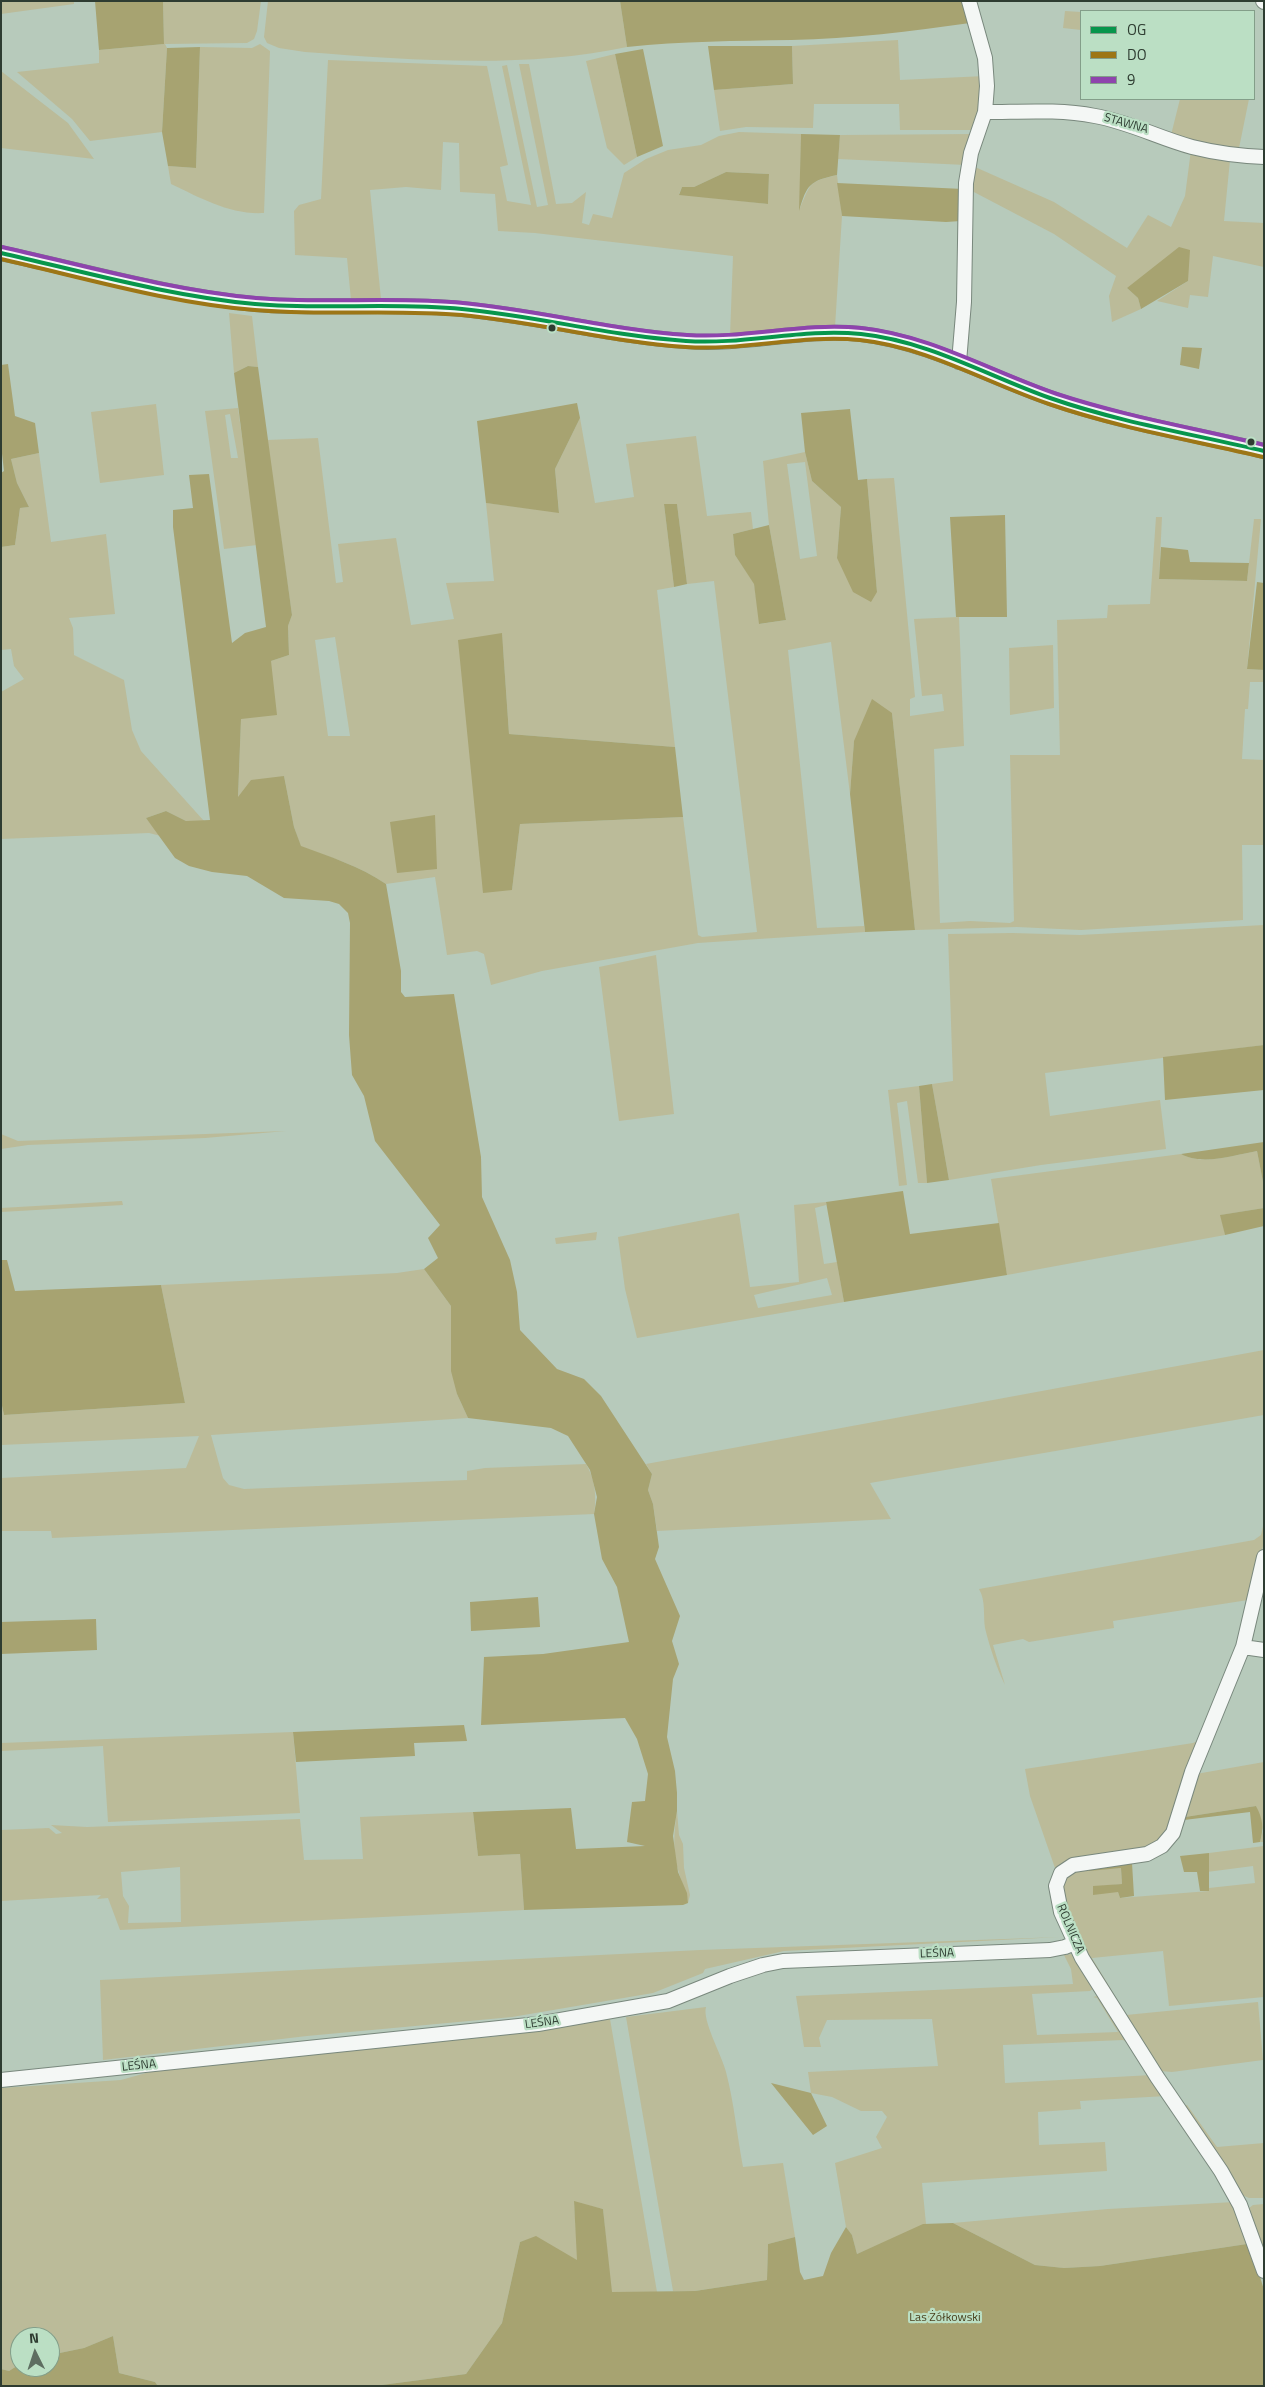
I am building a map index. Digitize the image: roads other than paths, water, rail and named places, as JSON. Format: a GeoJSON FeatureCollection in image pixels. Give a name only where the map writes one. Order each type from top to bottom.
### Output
{"type":"FeatureCollection","features":[{"type":"Feature","properties":{"kind":"street"},"geometry":{"type":"LineString","coordinates":[[959,362],[964,302],[966,183],[971,153],[984,112],[987,86],[985,58],[969,1]]}},
{"type":"Feature","properties":{"kind":"street","name":"STAWNA"},"geometry":{"type":"LineString","coordinates":[[984,112],[1059,112],[1094,116],[1137,126],[1192,147],[1238,156],[1264,157]]}},
{"type":"Feature","properties":{"kind":"street"},"geometry":{"type":"LineString","coordinates":[[1,253],[180,292],[250,303],[306,307],[414,305],[452,308],[690,342],[740,341],[834,332],[862,334],[911,344],[1054,399],[1264,451]]}},
{"type":"Feature","properties":{"kind":"street","name":"ROLNICZA"},"geometry":{"type":"LineString","coordinates":[[1262,2266],[1240,2205],[1222,2171],[1157,2077],[1103,1992],[1074,1943],[1061,1912],[1056,1893],[1058,1877],[1073,1865],[1147,1854],[1162,1846],[1169,1838],[1178,1820],[1192,1772],[1243,1647],[1264,1557]]}},
{"type":"Feature","properties":{"kind":"street"},"geometry":{"type":"LineString","coordinates":[[1243,1647],[1264,1650]]}},
{"type":"Feature","properties":{"kind":"street","name":"LEŚNA"},"geometry":{"type":"LineString","coordinates":[[1,2080],[538,2024],[668,2001],[730,1976],[763,1965],[783,1961],[1050,1950],[1065,1948],[1074,1943]]}},
{"type":"Feature","properties":{"kind":"park label","name":"Las Żółkowski"},"geometry":{"type":"Point","coordinates":[945,2318]}}]}
